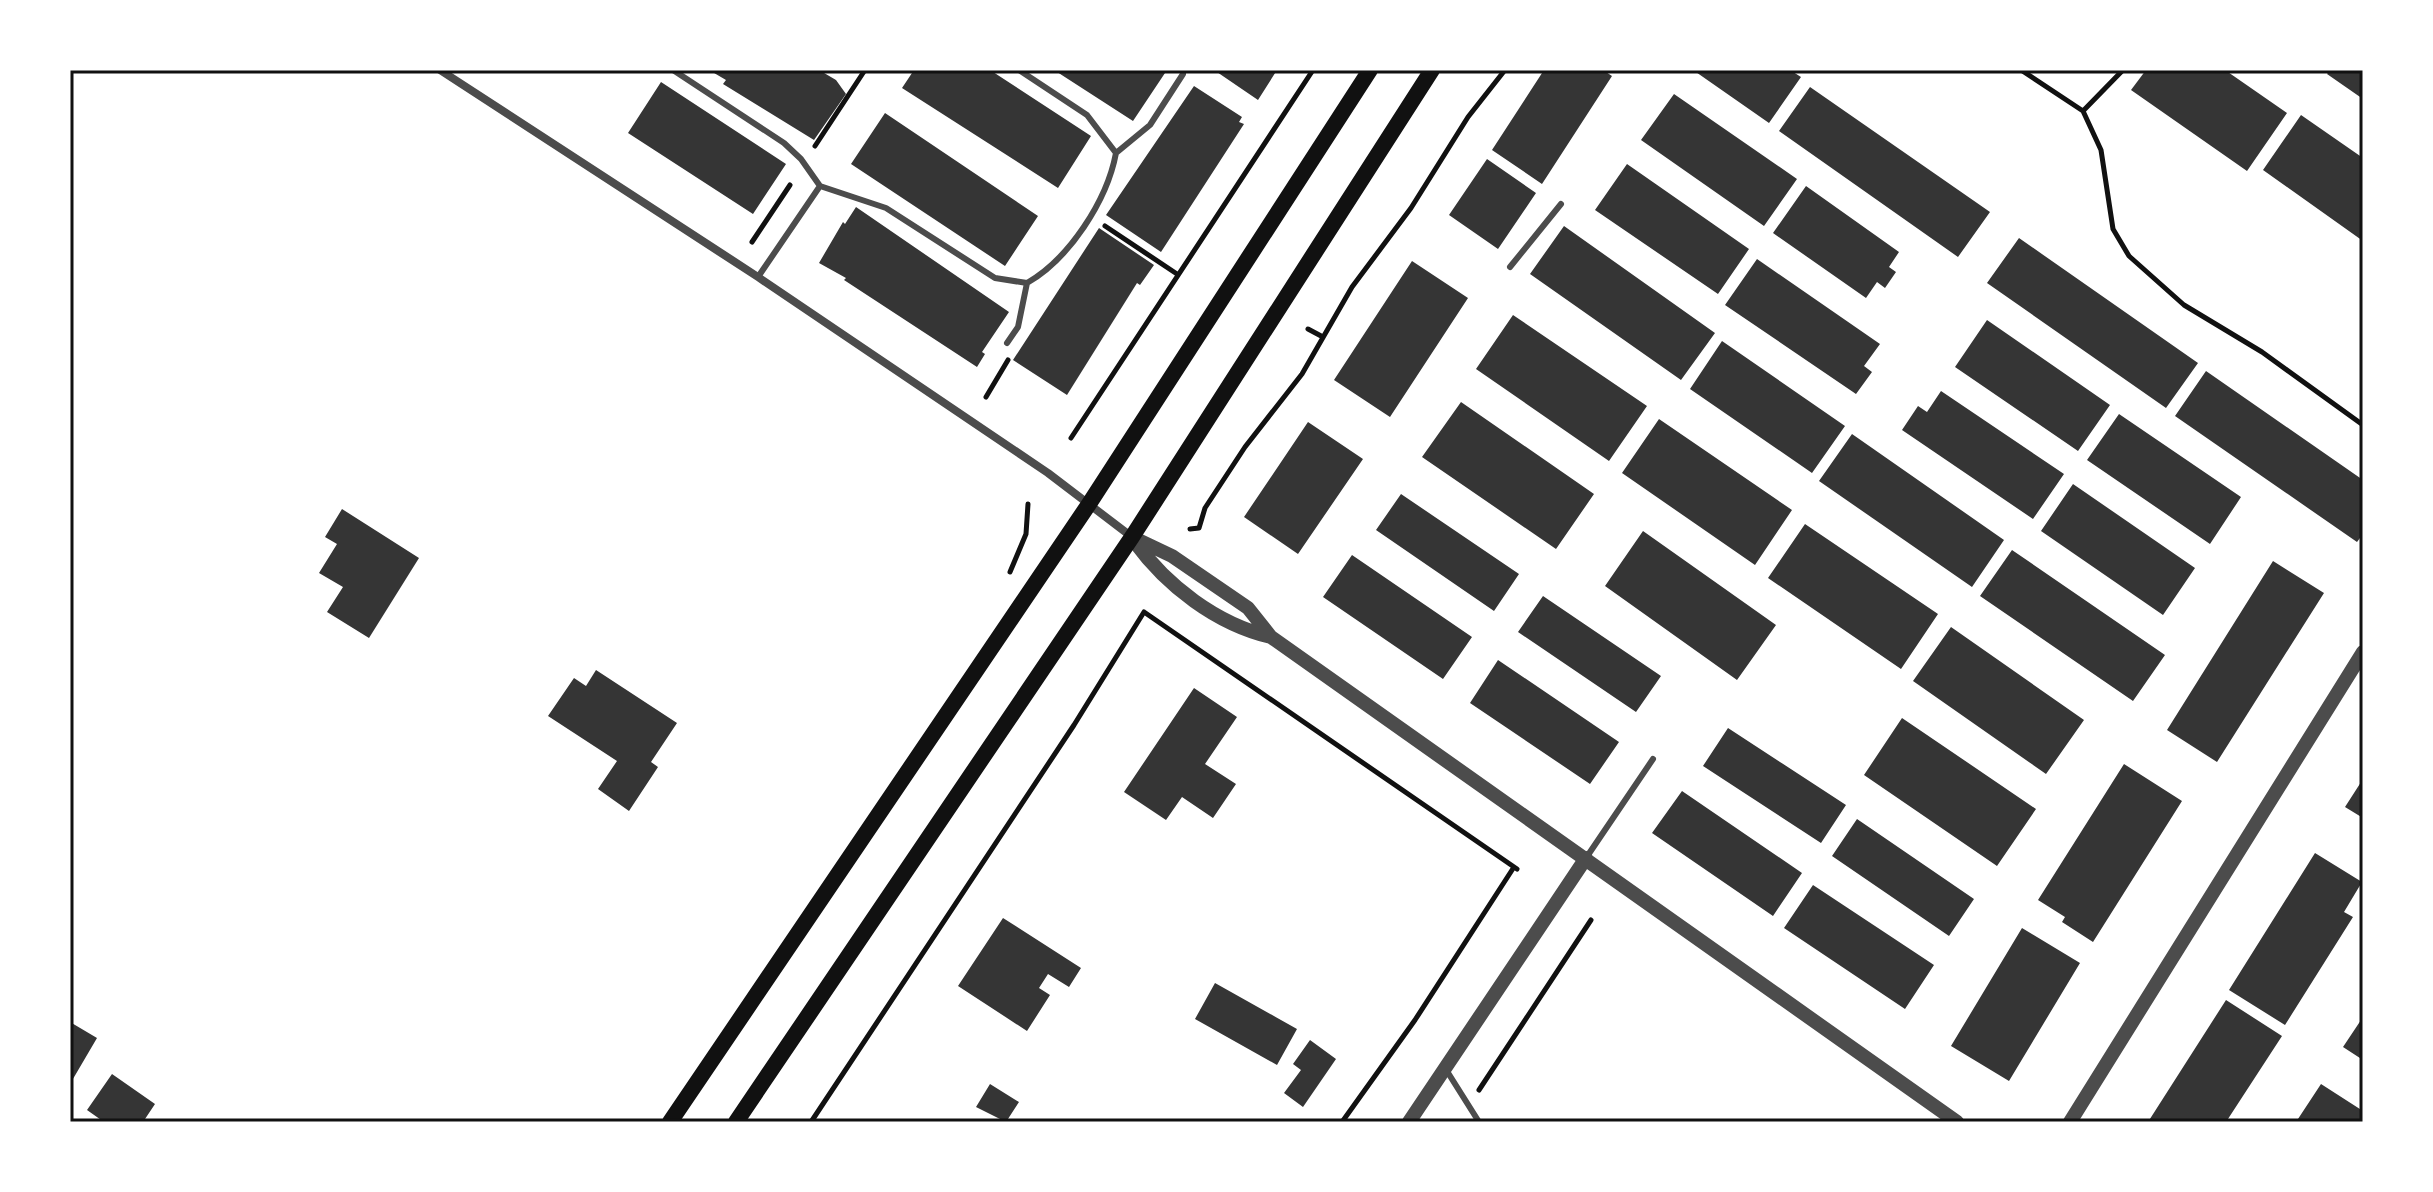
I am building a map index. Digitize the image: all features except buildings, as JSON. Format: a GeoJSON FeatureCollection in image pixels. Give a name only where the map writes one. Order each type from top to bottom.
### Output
{"type":"FeatureCollection","features":[{"type":"Feature","properties":{"kind":"main road"},"geometry":{"type":"LineString","coordinates":[[670,1122],[1089,504],[1370,70]]}},
{"type":"Feature","properties":{"kind":"main road"},"geometry":{"type":"LineString","coordinates":[[736,1122],[1132,537],[1432,70]]}},
{"type":"Feature","properties":{"kind":"street"},"geometry":{"type":"LineString","coordinates":[[440,70],[758,277],[1089,504],[1132,537],[1172,556],[1248,608],[1271,637],[1957,1122]]}},
{"type":"Feature","properties":{"kind":"street"},"geometry":{"type":"LineString","coordinates":[[1132,537],[1159,575],[1240,630],[1271,637]]}},
{"type":"Feature","properties":{"kind":"street"},"geometry":{"type":"LineString","coordinates":[[2070,1122],[2363,652]]}},
{"type":"Feature","properties":{"kind":"street"},"geometry":{"type":"LineString","coordinates":[[1412,1121],[1586,858]]}},
{"type":"Feature","properties":{"kind":"lane"},"geometry":{"type":"LineString","coordinates":[[673,70],[784,143],[801,159],[820,186],[886,208],[995,278],[1027,283]]}},
{"type":"Feature","properties":{"kind":"lane"},"geometry":{"type":"LineString","coordinates":[[1019,70],[1087,115],[1116,153]]}},
{"type":"Feature","properties":{"kind":"lane"},"geometry":{"type":"LineString","coordinates":[[1007,343],[1018,327],[1027,283],[1059,259],[1107,186],[1116,153],[1150,125],[1183,74]]}},
{"type":"Feature","properties":{"kind":"lane"},"geometry":{"type":"LineString","coordinates":[[758,277],[820,186]]}},
{"type":"Feature","properties":{"kind":"lane"},"geometry":{"type":"LineString","coordinates":[[1510,267],[1561,204]]}},
{"type":"Feature","properties":{"kind":"lane"},"geometry":{"type":"LineString","coordinates":[[1586,858],[1653,759]]}},
{"type":"Feature","properties":{"kind":"lane"},"geometry":{"type":"LineString","coordinates":[[1445,1068],[1479,1122]]}},
{"type":"Feature","properties":{"kind":"path"},"geometry":{"type":"LineString","coordinates":[[813,151],[865,70]]}},
{"type":"Feature","properties":{"kind":"path"},"geometry":{"type":"LineString","coordinates":[[1071,438],[1313,70]]}},
{"type":"Feature","properties":{"kind":"path"},"geometry":{"type":"LineString","coordinates":[[1190,529],[1199,528],[1205,508],[1245,447],[1302,374],[1352,287],[1411,208],[1468,117],[1505,70]]}},
{"type":"Feature","properties":{"kind":"path"},"geometry":{"type":"LineString","coordinates":[[2021,70],[2083,111],[2101,150],[2113,229],[2129,256],[2184,305],[2262,352],[2363,425]]}},
{"type":"Feature","properties":{"kind":"path"},"geometry":{"type":"LineString","coordinates":[[2083,111],[2123,70]]}},
{"type":"Feature","properties":{"kind":"path"},"geometry":{"type":"LineString","coordinates":[[752,242],[790,185]]}},
{"type":"Feature","properties":{"kind":"path"},"geometry":{"type":"LineString","coordinates":[[1089,215],[1177,274]]}},
{"type":"Feature","properties":{"kind":"path"},"geometry":{"type":"LineString","coordinates":[[1308,329],[1323,337]]}},
{"type":"Feature","properties":{"kind":"path"},"geometry":{"type":"LineString","coordinates":[[986,397],[1013,353],[1007,343]]}},
{"type":"Feature","properties":{"kind":"path"},"geometry":{"type":"LineString","coordinates":[[1007,576],[1026,534],[1028,504]]}},
{"type":"Feature","properties":{"kind":"path"},"geometry":{"type":"LineString","coordinates":[[811,1122],[1074,725],[1144,612],[1516,868],[1415,1020],[1342,1122]]}},
{"type":"Feature","properties":{"kind":"path"},"geometry":{"type":"LineString","coordinates":[[1469,1104],[1591,920]]}}]}
